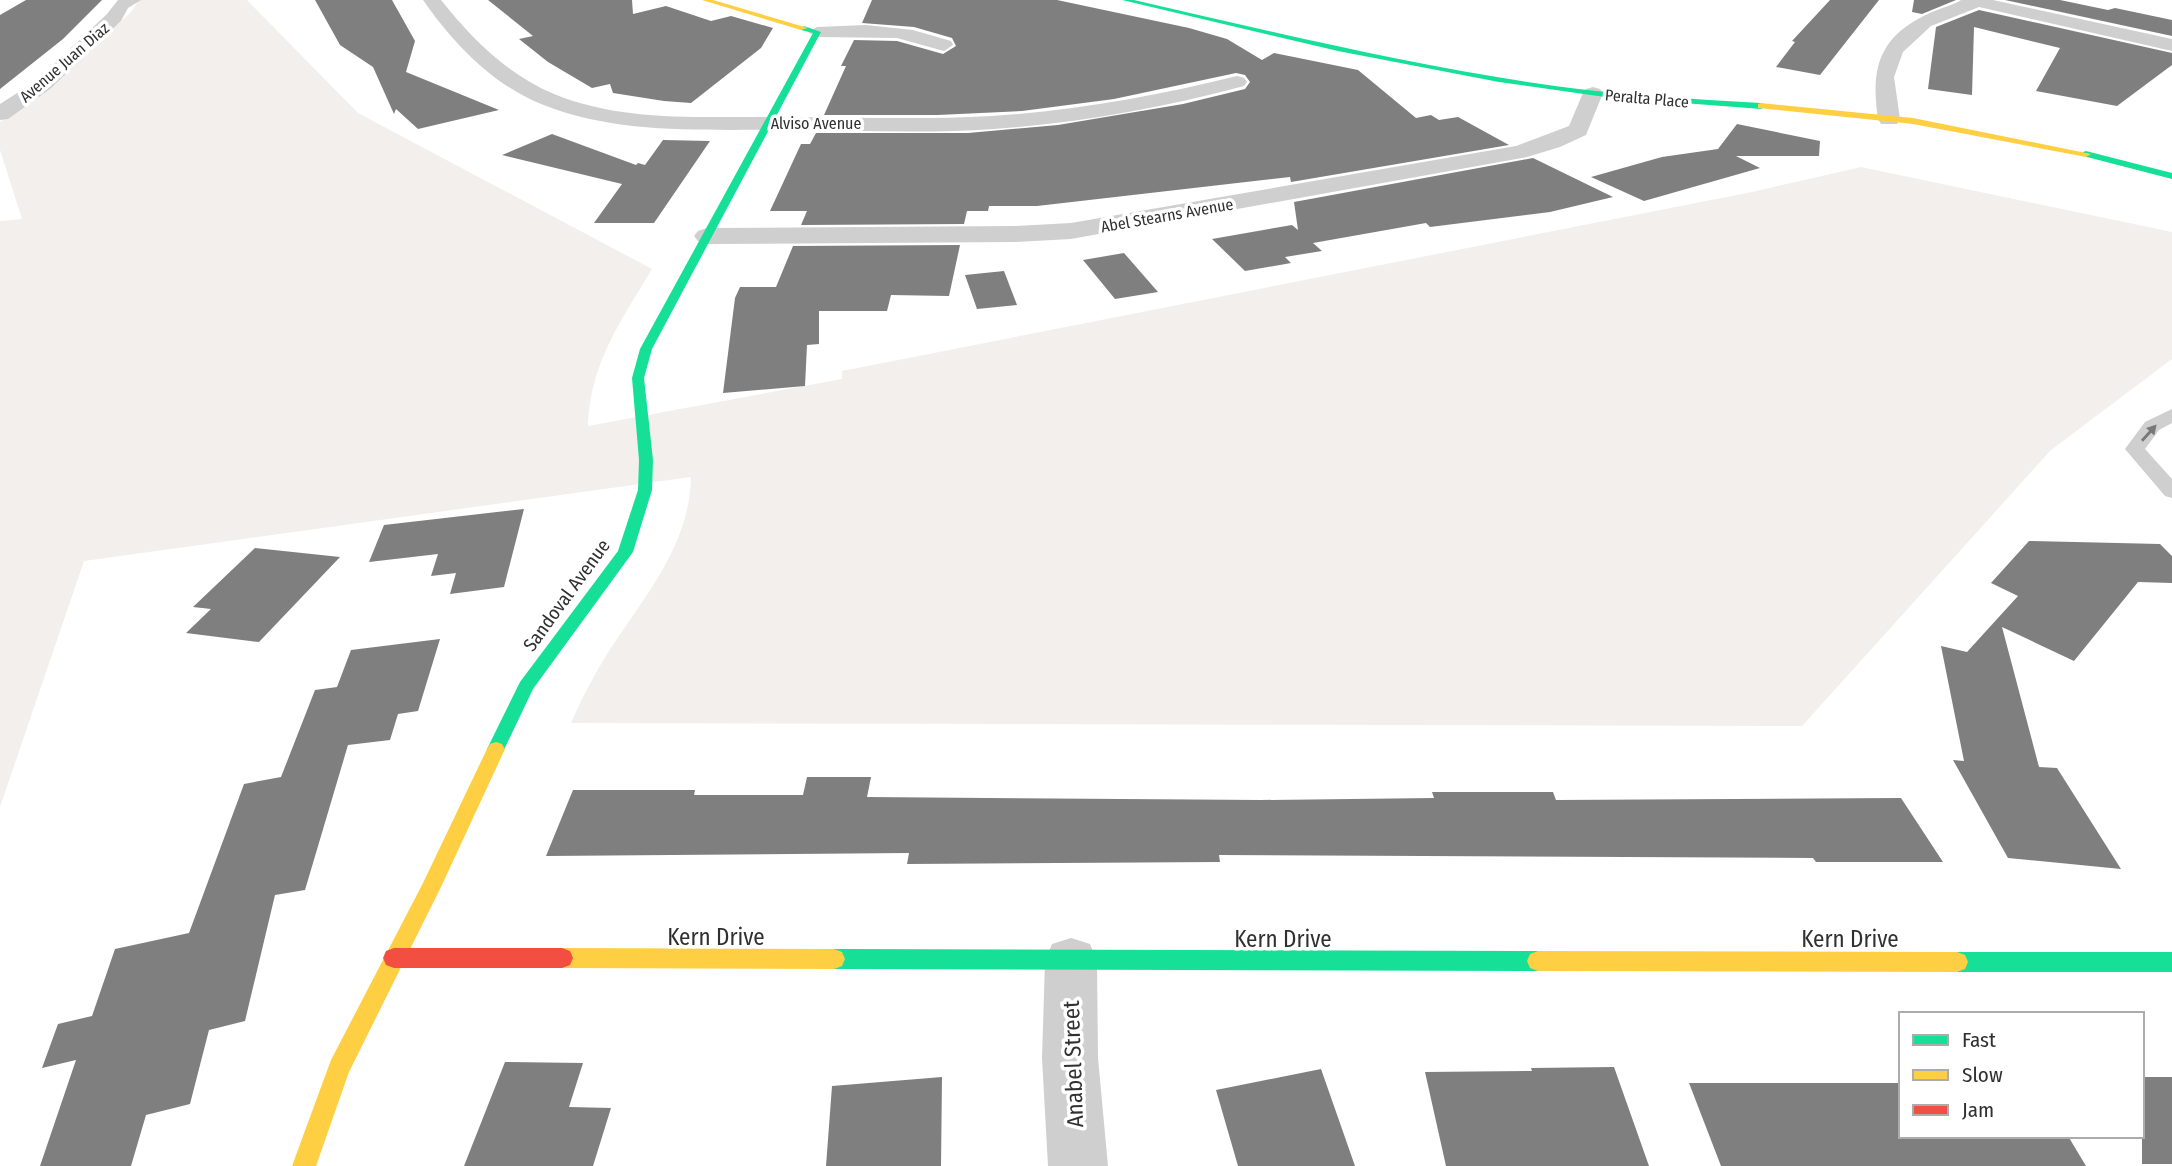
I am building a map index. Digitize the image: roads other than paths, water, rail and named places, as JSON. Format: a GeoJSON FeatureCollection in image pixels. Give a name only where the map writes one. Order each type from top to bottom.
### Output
{"type":"FeatureCollection","features":[{"type":"Feature","properties":{"kind":"street","name":"Alviso Avenue"},"geometry":{"type":"LineString","coordinates":[[432,0],[467,43],[483,57],[503,73],[547,99],[592,112],[639,119],[768,123],[1021,120],[1183,96],[1237,82]]}},
{"type":"Feature","properties":{"kind":"street"},"geometry":{"type":"LineString","coordinates":[[705,0],[817,33],[898,31],[925,36],[944,45]]}},
{"type":"Feature","properties":{"kind":"street","name":"Peralta Place"},"geometry":{"type":"LineString","coordinates":[[1125,0],[1430,68],[1593,93],[1828,111],[1889,119],[2025,141],[2172,176]]}},
{"type":"Feature","properties":{"kind":"street"},"geometry":{"type":"LineString","coordinates":[[1889,119],[1884,84],[1887,64],[1905,37],[1944,12],[1975,1],[2172,45]]}},
{"type":"Feature","properties":{"kind":"street","name":"Avenue Juan Diaz"},"geometry":{"type":"LineString","coordinates":[[0,114],[64,66],[115,17],[123,2]]}},
{"type":"Feature","properties":{"kind":"street","name":"Sandoval Avenue"},"geometry":{"type":"LineString","coordinates":[[304,1166],[339,1068],[526,686],[625,552],[645,490],[646,460],[638,378],[646,349],[817,33]]}},
{"type":"Feature","properties":{"kind":"street","name":"Abel Stearns Avenue"},"geometry":{"type":"LineString","coordinates":[[707,236],[1014,234],[1071,230],[1174,214],[1520,152],[1578,130],[1593,93]]}},
{"type":"Feature","properties":{"kind":"street","name":"Kern Drive"},"geometry":{"type":"LineString","coordinates":[[394,958],[2172,962]]}},
{"type":"Feature","properties":{"kind":"street","name":"Anabel Street"},"geometry":{"type":"LineString","coordinates":[[1072,961],[1070,1058],[1078,1166]]}},
{"type":"Feature","properties":{"kind":"lane"},"geometry":{"type":"LineString","coordinates":[[2172,415],[2152,426],[2135,449],[2172,492]]}}]}
